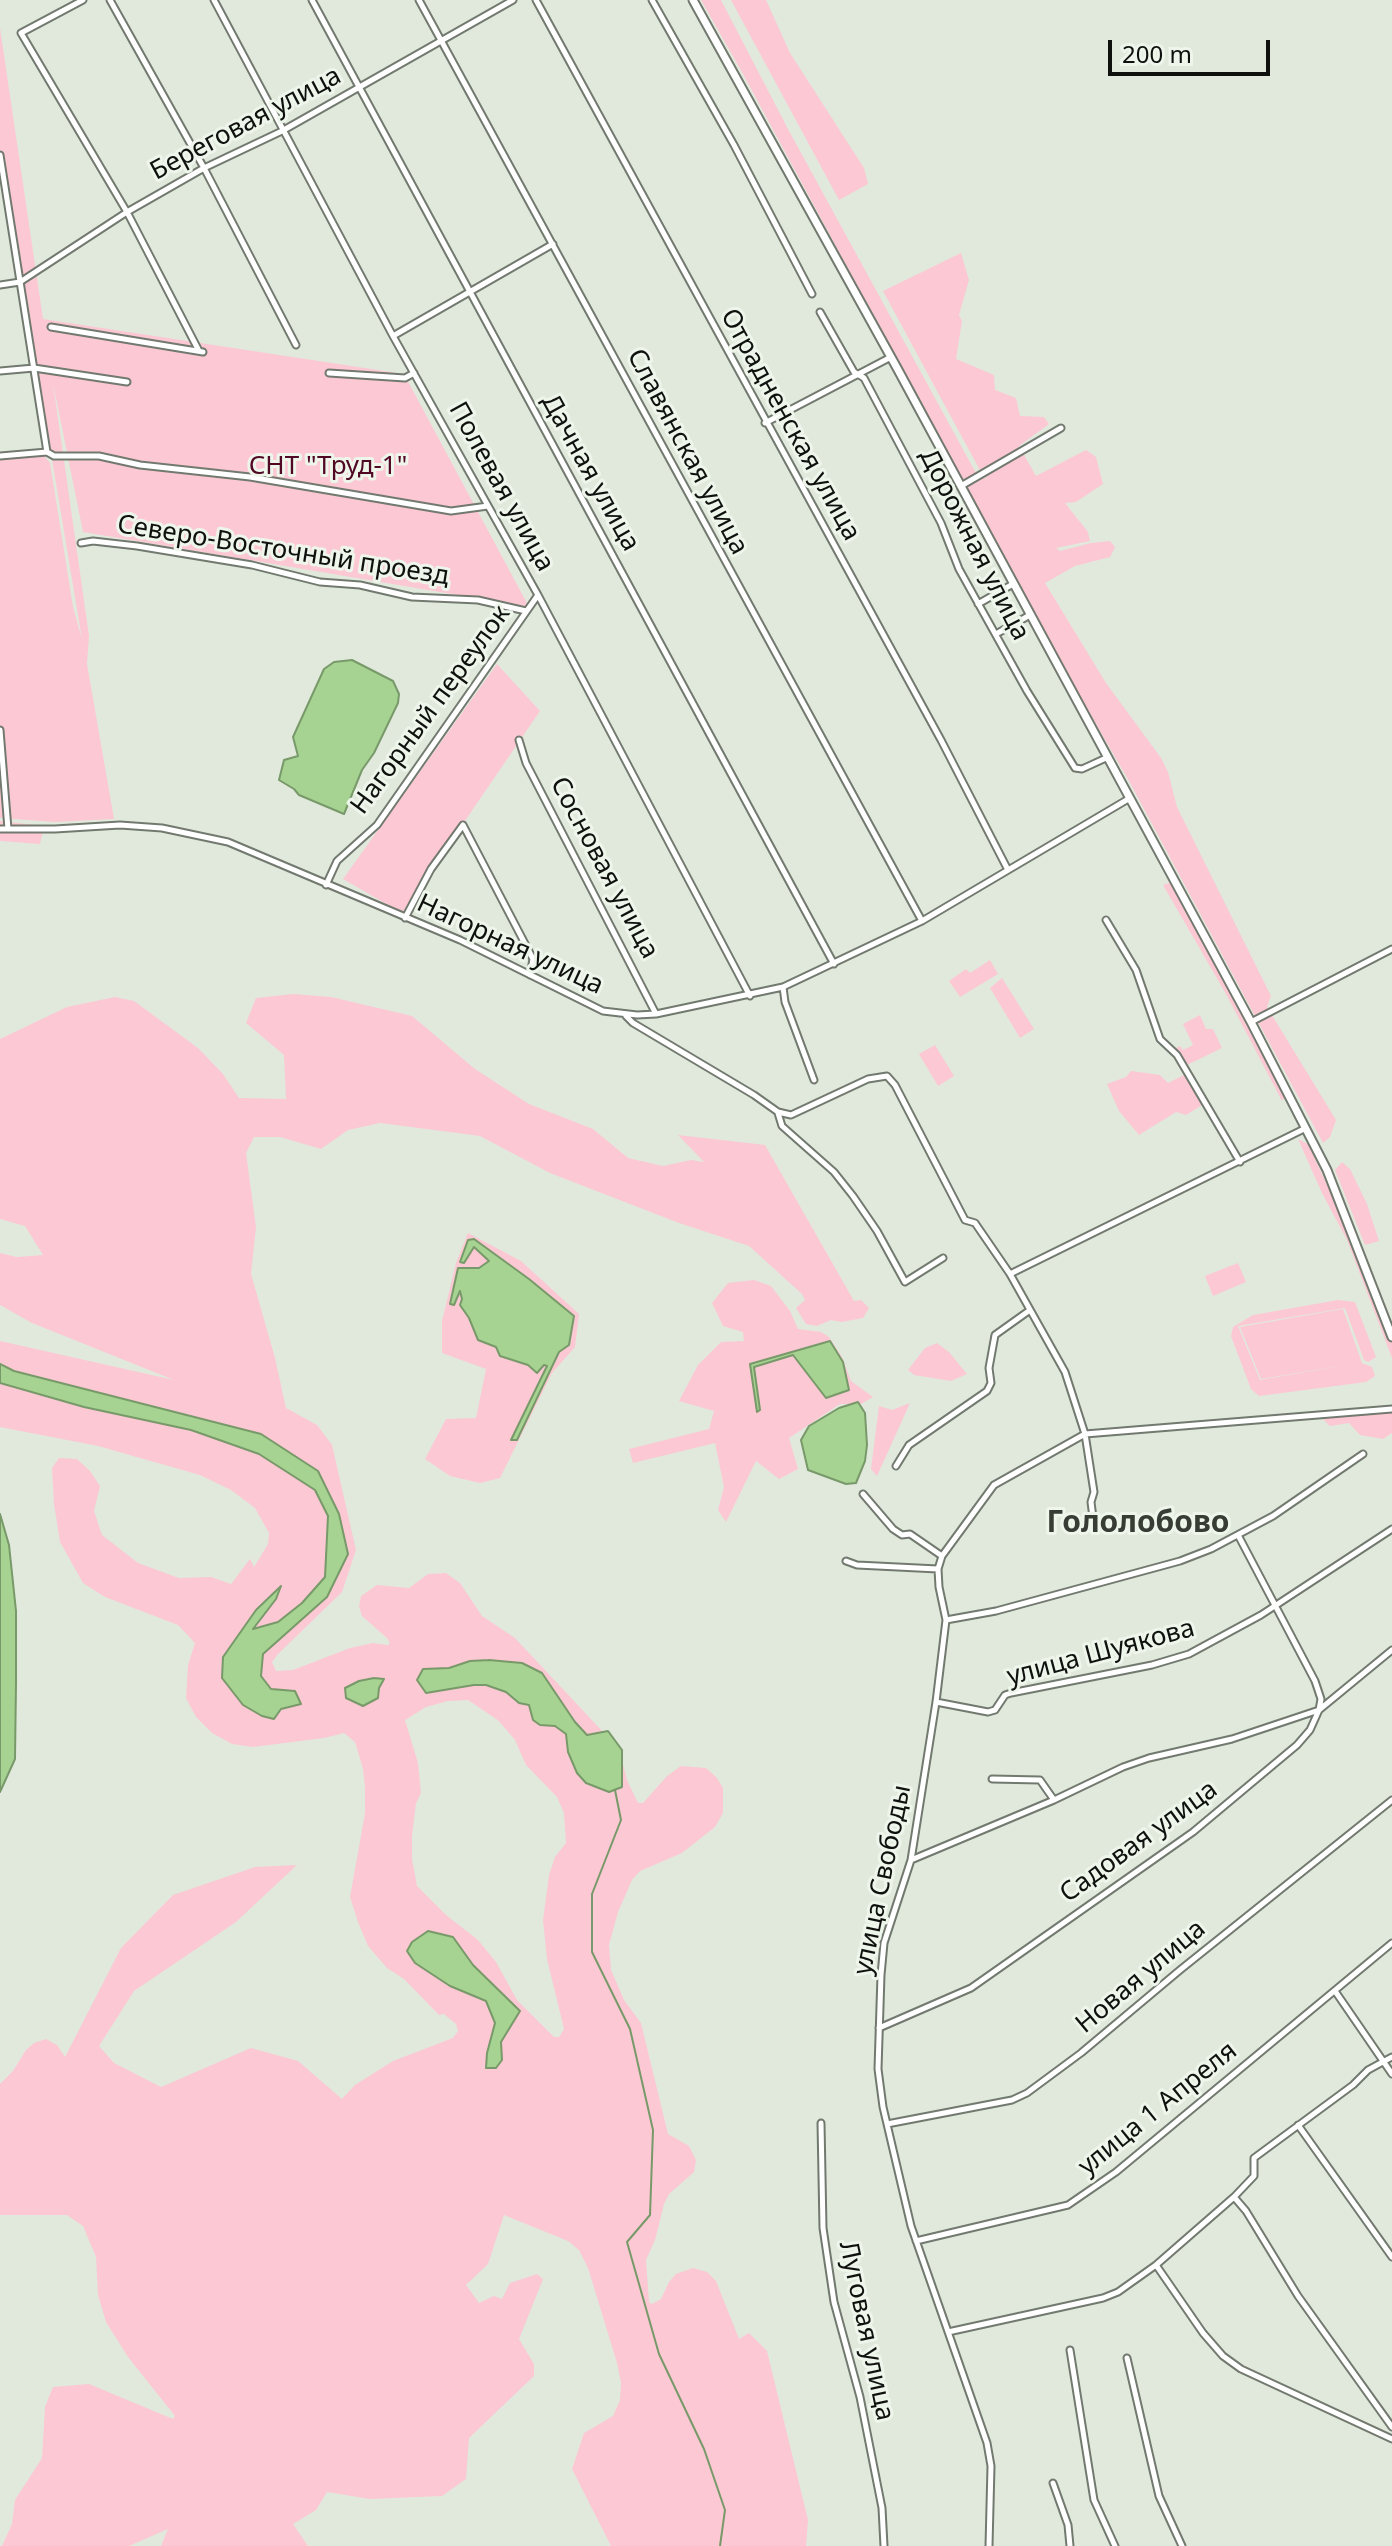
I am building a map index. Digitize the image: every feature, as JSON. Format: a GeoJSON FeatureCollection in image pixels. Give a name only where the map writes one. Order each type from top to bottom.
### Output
{"type":"FeatureCollection","features":[{"type":"Feature","properties":{"kind":"street"},"geometry":{"type":"LineString","coordinates":[[51,327],[201,352],[127,212],[21,33],[83,0]]}},
{"type":"Feature","properties":{"kind":"street"},"geometry":{"type":"LineString","coordinates":[[110,0],[204,168],[296,345]]}},
{"type":"Feature","properties":{"kind":"street","name":"Полевая улица"},"geometry":{"type":"LineString","coordinates":[[214,0],[393,336],[538,595],[750,996]]}},
{"type":"Feature","properties":{"kind":"street","name":"Дачная улица"},"geometry":{"type":"LineString","coordinates":[[312,0],[834,964]]}},
{"type":"Feature","properties":{"kind":"street","name":"Славянская улица"},"geometry":{"type":"LineString","coordinates":[[419,0],[922,921]]}},
{"type":"Feature","properties":{"kind":"street","name":"Береговая улица"},"geometry":{"type":"LineString","coordinates":[[0,285],[20,282],[127,212],[204,168],[282,131],[513,0]]}},
{"type":"Feature","properties":{"kind":"street","name":"Отрадненская улица"},"geometry":{"type":"LineString","coordinates":[[536,0],[941,740],[1008,870]]}},
{"type":"Feature","properties":{"kind":"street"},"geometry":{"type":"LineString","coordinates":[[652,0],[734,145],[812,294]]}},
{"type":"Feature","properties":{"kind":"street"},"geometry":{"type":"LineString","coordinates":[[693,0],[891,357],[1251,1022],[1327,1170],[1392,1337]]}},
{"type":"Feature","properties":{"kind":"street"},"geometry":{"type":"LineString","coordinates":[[0,155],[47,452]]}},
{"type":"Feature","properties":{"kind":"street"},"geometry":{"type":"LineString","coordinates":[[0,205],[8,204]]}},
{"type":"Feature","properties":{"kind":"street"},"geometry":{"type":"LineString","coordinates":[[393,336],[553,244]]}},
{"type":"Feature","properties":{"kind":"street","name":"Дорожная улица"},"geometry":{"type":"LineString","coordinates":[[820,312],[858,375],[864,378],[941,523],[959,569],[1075,768],[1082,769],[1106,758]]}},
{"type":"Feature","properties":{"kind":"street"},"geometry":{"type":"LineString","coordinates":[[765,423],[891,357]]}},
{"type":"Feature","properties":{"kind":"street"},"geometry":{"type":"LineString","coordinates":[[0,371],[34,368],[127,382]]}},
{"type":"Feature","properties":{"kind":"street"},"geometry":{"type":"LineString","coordinates":[[329,373],[405,378],[414,373]]}},
{"type":"Feature","properties":{"kind":"street"},"geometry":{"type":"LineString","coordinates":[[961,486],[1061,428]]}},
{"type":"Feature","properties":{"kind":"street"},"geometry":{"type":"LineString","coordinates":[[0,456],[47,452],[54,456],[99,456],[140,465],[250,477],[451,511],[488,506]]}},
{"type":"Feature","properties":{"kind":"street","name":"Северо-Восточный проезд"},"geometry":{"type":"LineString","coordinates":[[81,543],[93,541],[137,546],[252,565],[320,582],[360,585],[412,597],[478,600],[526,611]]}},
{"type":"Feature","properties":{"kind":"street"},"geometry":{"type":"LineString","coordinates":[[978,604],[1013,584]]}},
{"type":"Feature","properties":{"kind":"street","name":"Нагорный переулок"},"geometry":{"type":"LineString","coordinates":[[326,885],[337,861],[377,825],[538,595]]}},
{"type":"Feature","properties":{"kind":"street"},"geometry":{"type":"LineString","coordinates":[[996,634],[1030,615]]}},
{"type":"Feature","properties":{"kind":"street"},"geometry":{"type":"LineString","coordinates":[[0,730],[8,829]]}},
{"type":"Feature","properties":{"kind":"street","name":"Сосновая улица"},"geometry":{"type":"LineString","coordinates":[[519,740],[526,763],[656,1014]]}},
{"type":"Feature","properties":{"kind":"street","name":"Нагорная улица"},"geometry":{"type":"LineString","coordinates":[[0,829],[118,825],[162,828],[228,842],[460,940],[603,1011],[625,1016],[656,1014],[783,987],[922,921],[1130,798]]}},
{"type":"Feature","properties":{"kind":"street"},"geometry":{"type":"LineString","coordinates":[[405,918],[431,869],[463,825],[533,959],[530,975]]}},
{"type":"Feature","properties":{"kind":"street"},"geometry":{"type":"LineString","coordinates":[[1106,920],[1136,970],[1160,1039],[1177,1055],[1240,1163]]}},
{"type":"Feature","properties":{"kind":"street"},"geometry":{"type":"LineString","coordinates":[[1251,1022],[1392,949]]}},
{"type":"Feature","properties":{"kind":"street"},"geometry":{"type":"LineString","coordinates":[[783,987],[785,1002],[814,1080]]}},
{"type":"Feature","properties":{"kind":"street"},"geometry":{"type":"LineString","coordinates":[[625,1016],[778,1112],[791,1115],[868,1079],[887,1076],[895,1085],[965,1220],[975,1223],[1010,1274],[1065,1372],[1085,1434],[1094,1492],[1091,1502],[1093,1518]]}},
{"type":"Feature","properties":{"kind":"street"},"geometry":{"type":"LineString","coordinates":[[778,1112],[782,1126],[834,1172],[857,1201],[905,1282],[943,1258]]}},
{"type":"Feature","properties":{"kind":"street"},"geometry":{"type":"LineString","coordinates":[[1010,1274],[1306,1128]]}},
{"type":"Feature","properties":{"kind":"street"},"geometry":{"type":"LineString","coordinates":[[896,1466],[909,1445],[987,1391],[991,1383],[989,1368],[995,1335],[1030,1310]]}},
{"type":"Feature","properties":{"kind":"street"},"geometry":{"type":"LineString","coordinates":[[846,1561],[857,1565],[938,1569],[942,1556],[994,1485],[1085,1434],[1392,1409]]}},
{"type":"Feature","properties":{"kind":"street"},"geometry":{"type":"LineString","coordinates":[[946,1620],[996,1611],[1180,1561],[1273,1516],[1363,1454]]}},
{"type":"Feature","properties":{"kind":"street"},"geometry":{"type":"LineString","coordinates":[[863,1494],[893,1529],[902,1535],[910,1534],[942,1556]]}},
{"type":"Feature","properties":{"kind":"street","name":"улица Шуякова"},"geometry":{"type":"LineString","coordinates":[[936,1702],[988,1712],[995,1710],[1005,1695],[1011,1693],[1175,1659],[1219,1639],[1276,1606],[1392,1529]]}},
{"type":"Feature","properties":{"kind":"street"},"geometry":{"type":"LineString","coordinates":[[911,1860],[1054,1800],[1123,1767],[1232,1739],[1319,1710],[1321,1699],[1315,1681],[1238,1535]]}},
{"type":"Feature","properties":{"kind":"street","name":"улица Свободы"},"geometry":{"type":"LineString","coordinates":[[938,1569],[946,1620],[911,1860],[884,1943],[878,2069],[887,2124],[916,2241],[987,2443],[991,2466],[989,2546]]}},
{"type":"Feature","properties":{"kind":"street","name":"Садовая улица"},"geometry":{"type":"LineString","coordinates":[[879,2028],[971,1988],[1193,1832],[1297,1745],[1310,1730],[1319,1710],[1392,1650]]}},
{"type":"Feature","properties":{"kind":"street"},"geometry":{"type":"LineString","coordinates":[[992,1779],[1040,1780],[1054,1800]]}},
{"type":"Feature","properties":{"kind":"street","name":"Новая улица"},"geometry":{"type":"LineString","coordinates":[[887,2124],[1012,2100],[1027,2093],[1081,2053],[1392,1800]]}},
{"type":"Feature","properties":{"kind":"street","name":"улица 1 Апреля"},"geometry":{"type":"LineString","coordinates":[[916,2241],[1068,2205],[1116,2172],[1392,1943]]}},
{"type":"Feature","properties":{"kind":"street"},"geometry":{"type":"LineString","coordinates":[[1335,1991],[1392,2074]]}},
{"type":"Feature","properties":{"kind":"street"},"geometry":{"type":"LineString","coordinates":[[948,2332],[1103,2298],[1118,2292],[1156,2265],[1234,2197],[1254,2176],[1254,2158],[1368,2070],[1392,2057]]}},
{"type":"Feature","properties":{"kind":"street","name":"Луговая улица"},"geometry":{"type":"LineString","coordinates":[[821,2123],[823,2228],[834,2302],[860,2397],[882,2508],[884,2546]]}},
{"type":"Feature","properties":{"kind":"street"},"geometry":{"type":"LineString","coordinates":[[1298,2125],[1392,2257]]}},
{"type":"Feature","properties":{"kind":"street"},"geometry":{"type":"LineString","coordinates":[[1234,2197],[1246,2211],[1298,2296],[1392,2427]]}},
{"type":"Feature","properties":{"kind":"street"},"geometry":{"type":"LineString","coordinates":[[1156,2265],[1203,2333],[1223,2356],[1241,2369],[1392,2439]]}},
{"type":"Feature","properties":{"kind":"street"},"geometry":{"type":"LineString","coordinates":[[1070,2350],[1094,2500],[1115,2546]]}},
{"type":"Feature","properties":{"kind":"street"},"geometry":{"type":"LineString","coordinates":[[1127,2358],[1159,2496],[1182,2546]]}},
{"type":"Feature","properties":{"kind":"street"},"geometry":{"type":"LineString","coordinates":[[1053,2483],[1068,2525],[1070,2546]]}},
{"type":"Feature","properties":{"kind":"green space"},"geometry":{"type":"Polygon","coordinates":[[[701,0],[721,0],[977,475],[989,480],[983,476],[883,291],[961,253],[969,280],[959,315],[962,321],[956,359],[994,375],[995,390],[1016,398],[1020,416],[1044,417],[1049,424],[1019,446],[1036,476],[1086,450],[1096,457],[1103,484],[1076,502],[1065,503],[1088,532],[1090,541],[1056,548],[1060,551],[1110,541],[1115,547],[1110,557],[1075,566],[1045,583],[1106,683],[1168,772],[1177,807],[1271,996],[1267,1007],[1336,1120],[1330,1137],[1323,1143],[1129,781],[1065,671],[701,0]]]}},
{"type":"Feature","properties":{"kind":"green space"},"geometry":{"type":"Polygon","coordinates":[[[731,0],[766,0],[790,53],[864,168],[868,184],[839,200],[731,0]]]}},
{"type":"Feature","properties":{"kind":"green space","name":"СНТ \"Труд-1\""},"geometry":{"type":"Polygon","coordinates":[[[0,28],[43,319],[404,374],[529,607],[83,532],[53,383],[89,636],[87,664],[114,819],[55,822],[0,818],[0,460],[44,456],[50,463],[73,607],[82,639],[0,149],[0,28]]]}},
{"type":"Feature","properties":{"kind":"green space"},"geometry":{"type":"Polygon","coordinates":[[[497,664],[540,711],[402,913],[343,879],[497,664]]]}},
{"type":"Feature","properties":{"kind":"green space"},"geometry":{"type":"Polygon","coordinates":[[[0,821],[44,826],[40,844],[0,841],[0,821]]]}},
{"type":"Feature","properties":{"kind":"green space"},"geometry":{"type":"Polygon","coordinates":[[[1172,883],[1191,916],[1286,1095],[1282,1101],[1226,994],[1163,885],[1172,883]]]}},
{"type":"Feature","properties":{"kind":"green space"},"geometry":{"type":"Polygon","coordinates":[[[990,960],[998,974],[960,997],[949,981],[966,969],[970,973],[990,960]]]}},
{"type":"Feature","properties":{"kind":"green space"},"geometry":{"type":"Polygon","coordinates":[[[1002,978],[1034,1029],[1020,1038],[990,988],[1002,978]]]}},
{"type":"Feature","properties":{"kind":"green space"},"geometry":{"type":"Polygon","coordinates":[[[293,994],[331,997],[412,1016],[475,1069],[529,1104],[593,1129],[628,1158],[663,1166],[691,1160],[704,1162],[678,1135],[765,1145],[854,1301],[861,1300],[869,1308],[863,1318],[842,1322],[831,1320],[817,1326],[806,1324],[796,1308],[805,1300],[802,1294],[749,1246],[679,1223],[550,1173],[480,1136],[380,1123],[348,1130],[321,1149],[280,1137],[254,1137],[246,1153],[256,1227],[251,1274],[286,1408],[317,1425],[332,1445],[356,1550],[342,1592],[278,1654],[272,1662],[276,1671],[293,1670],[350,1648],[373,1643],[388,1645],[387,1638],[362,1616],[359,1606],[361,1596],[377,1585],[409,1588],[428,1574],[446,1573],[460,1583],[482,1616],[515,1638],[619,1749],[627,1780],[638,1803],[643,1803],[667,1776],[681,1766],[706,1768],[723,1788],[723,1813],[715,1827],[682,1853],[640,1871],[632,1880],[618,1912],[609,1945],[611,1970],[624,2000],[641,2023],[668,2134],[689,2146],[696,2160],[694,2172],[669,2194],[664,2204],[655,2240],[646,2260],[649,2302],[652,2304],[661,2299],[676,2274],[693,2268],[707,2272],[716,2281],[739,2339],[749,2333],[767,2351],[808,2520],[806,2546],[611,2546],[572,2469],[584,2433],[613,2416],[620,2400],[617,2363],[588,2268],[579,2250],[568,2241],[504,2215],[488,2264],[466,2285],[479,2303],[494,2296],[502,2299],[510,2283],[537,2274],[543,2279],[519,2339],[534,2364],[534,2376],[469,2438],[466,2479],[442,2496],[370,2499],[327,2492],[316,2510],[293,2524],[308,2546],[161,2546],[168,2529],[129,2546],[2,2546],[12,2524],[15,2500],[42,2458],[45,2407],[53,2387],[89,2384],[173,2419],[175,2416],[128,2357],[106,2322],[98,2295],[96,2257],[83,2226],[67,2215],[0,2215],[0,2084],[13,2071],[26,2050],[46,2039],[57,2045],[65,2057],[121,1948],[173,1895],[255,1867],[297,1865],[236,1922],[134,1991],[99,2046],[114,2063],[161,2087],[251,2048],[298,2061],[342,2099],[355,2085],[393,2061],[453,2038],[458,2031],[456,2024],[444,2014],[439,2015],[404,1979],[387,1968],[368,1946],[358,1922],[350,1897],[365,1813],[365,1787],[355,1742],[344,1733],[253,1747],[232,1744],[212,1733],[196,1717],[186,1698],[188,1665],[195,1643],[178,1625],[105,1597],[83,1583],[60,1542],[52,1468],[59,1458],[77,1459],[100,1486],[94,1511],[102,1535],[138,1563],[179,1578],[211,1577],[231,1584],[250,1559],[254,1567],[268,1544],[269,1533],[255,1508],[231,1490],[200,1475],[98,1446],[0,1427],[0,1341],[174,1380],[32,1323],[0,1305],[0,1253],[17,1257],[43,1255],[25,1226],[0,1219],[0,1039],[67,1007],[115,997],[134,1001],[198,1048],[223,1074],[239,1098],[286,1099],[284,1055],[246,1023],[256,998],[293,994]],[[468,1700],[426,1707],[405,1720],[418,1763],[421,1793],[416,1803],[412,1836],[417,1886],[446,1915],[478,1940],[496,1962],[517,2000],[554,2037],[559,2037],[564,2029],[547,1959],[543,1920],[549,1875],[555,1857],[566,1843],[564,1813],[557,1797],[526,1765],[515,1740],[499,1721],[468,1700]]]}},
{"type":"Feature","properties":{"kind":"green space"},"geometry":{"type":"Polygon","coordinates":[[[1200,1015],[1206,1029],[1213,1029],[1222,1048],[1185,1066],[1176,1048],[1180,1046],[1183,1050],[1193,1045],[1183,1024],[1200,1015]]]}},
{"type":"Feature","properties":{"kind":"green space"},"geometry":{"type":"Polygon","coordinates":[[[935,1045],[954,1076],[938,1086],[919,1054],[935,1045]]]}},
{"type":"Feature","properties":{"kind":"green space"},"geometry":{"type":"Polygon","coordinates":[[[1131,1071],[1160,1075],[1168,1083],[1184,1075],[1202,1105],[1186,1115],[1176,1112],[1139,1135],[1119,1111],[1107,1084],[1126,1077],[1131,1071]]]}},
{"type":"Feature","properties":{"kind":"green space"},"geometry":{"type":"Polygon","coordinates":[[[1298,1139],[1308,1144],[1341,1215],[1392,1341],[1392,1358],[1347,1240],[1298,1139]]]}},
{"type":"Feature","properties":{"kind":"green space"},"geometry":{"type":"Polygon","coordinates":[[[1342,1162],[1350,1169],[1367,1204],[1379,1241],[1365,1245],[1335,1170],[1342,1162]]]}},
{"type":"Feature","properties":{"kind":"green space"},"geometry":{"type":"Polygon","coordinates":[[[468,1233],[521,1261],[579,1314],[575,1347],[552,1373],[500,1478],[480,1483],[450,1476],[425,1459],[446,1419],[476,1418],[486,1369],[442,1353],[442,1321],[456,1263],[468,1233]]]}},
{"type":"Feature","properties":{"kind":"green space"},"geometry":{"type":"Polygon","coordinates":[[[1238,1263],[1246,1282],[1213,1296],[1205,1276],[1238,1263]]]}},
{"type":"Feature","properties":{"kind":"green space"},"geometry":{"type":"Polygon","coordinates":[[[754,1280],[771,1286],[790,1311],[798,1329],[821,1332],[829,1337],[842,1357],[851,1381],[873,1397],[861,1404],[840,1404],[789,1438],[798,1469],[779,1479],[756,1461],[726,1522],[718,1510],[724,1487],[715,1443],[633,1463],[629,1449],[709,1429],[714,1411],[679,1401],[698,1365],[721,1342],[744,1341],[743,1332],[723,1326],[712,1303],[728,1283],[754,1280]]]}},
{"type":"Feature","properties":{"kind":"green space"},"geometry":{"type":"Polygon","coordinates":[[[1338,1300],[1355,1302],[1376,1357],[1368,1362],[1364,1360],[1345,1308],[1238,1326],[1260,1380],[1345,1365],[1261,1379],[1240,1327],[1343,1309],[1362,1363],[1372,1367],[1375,1376],[1366,1382],[1259,1396],[1251,1389],[1231,1336],[1233,1327],[1253,1315],[1338,1300]]]}},
{"type":"Feature","properties":{"kind":"green space"},"geometry":{"type":"Polygon","coordinates":[[[937,1343],[967,1374],[951,1381],[914,1375],[908,1370],[925,1348],[937,1343]]]}},
{"type":"Feature","properties":{"kind":"green space"},"geometry":{"type":"Polygon","coordinates":[[[910,1403],[877,1476],[871,1469],[879,1406],[892,1410],[910,1403]]]}},
{"type":"Feature","properties":{"kind":"green space"},"geometry":{"type":"Polygon","coordinates":[[[1392,1413],[1392,1433],[1383,1439],[1360,1435],[1349,1423],[1330,1426],[1321,1417],[1392,1413]]]}},
{"type":"Feature","properties":{"kind":"shaded area"},"geometry":{"type":"Polygon","coordinates":[[[352,660],[393,681],[399,694],[398,703],[374,753],[362,770],[344,814],[299,795],[279,780],[284,760],[298,756],[293,737],[324,669],[334,662],[352,660]]]}},
{"type":"Feature","properties":{"kind":"shaded area"},"geometry":{"type":"Polygon","coordinates":[[[474,1239],[574,1316],[569,1345],[559,1352],[517,1440],[511,1440],[547,1366],[544,1365],[537,1373],[528,1365],[500,1356],[496,1347],[478,1340],[460,1305],[460,1291],[454,1305],[450,1304],[458,1268],[479,1268],[489,1261],[474,1247],[464,1263],[460,1262],[468,1240],[474,1239]]]}},
{"type":"Feature","properties":{"kind":"shaded area"},"geometry":{"type":"Polygon","coordinates":[[[830,1341],[843,1362],[849,1390],[826,1398],[793,1355],[754,1367],[760,1410],[757,1412],[750,1364],[830,1341]]]}},
{"type":"Feature","properties":{"kind":"shaded area"},"geometry":{"type":"Polygon","coordinates":[[[0,1364],[14,1371],[261,1434],[318,1471],[339,1514],[348,1554],[327,1597],[263,1654],[261,1676],[271,1689],[295,1691],[301,1704],[281,1709],[274,1719],[243,1705],[222,1678],[223,1657],[256,1610],[281,1586],[276,1599],[253,1629],[278,1622],[302,1603],[325,1577],[328,1516],[315,1490],[259,1454],[191,1430],[84,1407],[0,1383],[0,1364]]]}},
{"type":"Feature","properties":{"kind":"shaded area"},"geometry":{"type":"Polygon","coordinates":[[[858,1402],[865,1413],[867,1445],[865,1461],[856,1483],[846,1484],[808,1470],[801,1440],[809,1426],[839,1408],[858,1402]]]}},
{"type":"Feature","properties":{"kind":"shaded area"},"geometry":{"type":"Polygon","coordinates":[[[0,1514],[9,1545],[16,1611],[16,1683],[15,1759],[0,1792],[0,1514]]]}},
{"type":"Feature","properties":{"kind":"shaded area"},"geometry":{"type":"Polygon","coordinates":[[[470,1661],[522,1663],[542,1673],[587,1735],[608,1731],[622,1750],[622,1787],[609,1792],[586,1783],[577,1773],[568,1752],[566,1734],[555,1726],[540,1725],[533,1720],[529,1705],[519,1703],[506,1692],[486,1685],[474,1685],[426,1693],[417,1680],[423,1669],[449,1668],[470,1661]]]}},
{"type":"Feature","properties":{"kind":"shaded area"},"geometry":{"type":"Polygon","coordinates":[[[374,1678],[384,1679],[378,1698],[363,1706],[346,1698],[345,1688],[374,1678]]]}},
{"type":"Feature","properties":{"kind":"shaded area"},"geometry":{"type":"Polygon","coordinates":[[[428,1931],[453,1937],[473,1965],[520,2011],[501,2042],[502,2060],[496,2068],[486,2068],[495,2023],[486,2001],[450,1986],[415,1963],[407,1951],[412,1942],[428,1931]]]}},
{"type":"Feature","properties":{"kind":"waterway"},"geometry":{"type":"LineString","coordinates":[[615,1790],[621,1820],[592,1894],[592,1952],[630,2029],[653,2130],[650,2215],[627,2242],[659,2354],[704,2449],[725,2510],[720,2546]]}},
{"type":"Feature","properties":{"kind":"district","name":"Гололобово"},"geometry":{"type":"Point","coordinates":[1138,1523]}}]}
